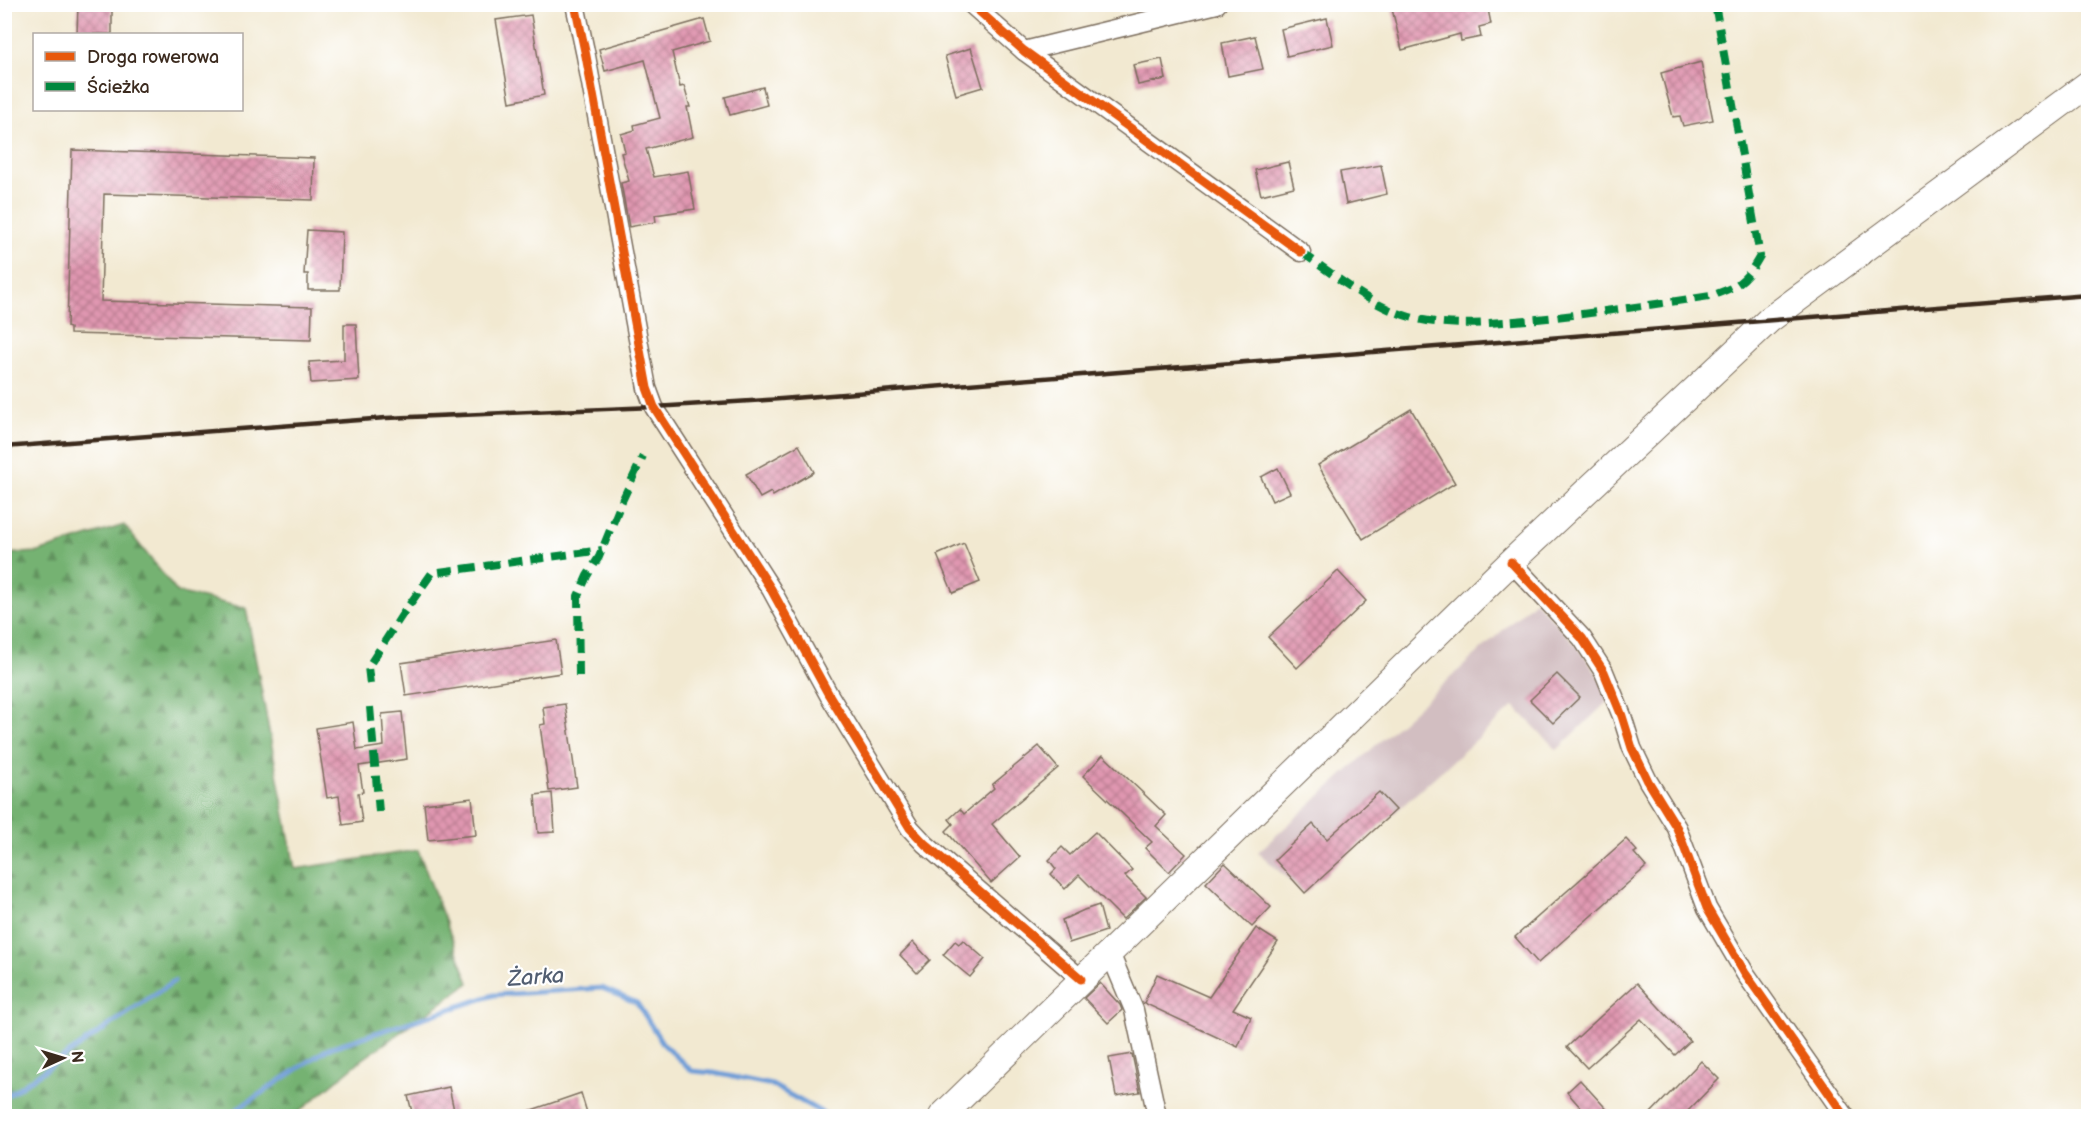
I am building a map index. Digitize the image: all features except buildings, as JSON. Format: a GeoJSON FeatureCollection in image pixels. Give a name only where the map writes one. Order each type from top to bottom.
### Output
{"type":"FeatureCollection","features":[{"type":"Feature","properties":{"kind":"main road"},"geometry":{"type":"LineString","coordinates":[[942,1116],[1511,562],[1769,320],[2088,84]]}},
{"type":"Feature","properties":{"kind":"street"},"geometry":{"type":"LineString","coordinates":[[575,4],[647,388],[654,406],[771,590],[829,695],[910,828],[1081,979]]}},
{"type":"Feature","properties":{"kind":"street"},"geometry":{"type":"LineString","coordinates":[[970,4],[1024,51],[1301,252]]}},
{"type":"Feature","properties":{"kind":"street"},"geometry":{"type":"LineString","coordinates":[[1024,51],[1216,4]]}},
{"type":"Feature","properties":{"kind":"street"},"geometry":{"type":"LineString","coordinates":[[1511,562],[1582,639],[1604,672],[1640,765],[1677,828],[1707,908],[1746,973],[1845,1116]]}},
{"type":"Feature","properties":{"kind":"street"},"geometry":{"type":"LineString","coordinates":[[1110,953],[1134,1010],[1157,1116]]}},
{"type":"Feature","properties":{"kind":"shaded area"},"geometry":{"type":"Polygon","coordinates":[[[1535,601],[1578,647],[1596,672],[1609,700],[1557,750],[1514,706],[1304,894],[1258,852],[1535,601]]]}},
{"type":"Feature","properties":{"kind":"green space"},"geometry":{"type":"Polygon","coordinates":[[[124,525],[177,592],[246,608],[295,869],[418,850],[469,983],[359,1062],[294,1116],[5,1116],[5,554],[38,552],[124,525]]]}},
{"type":"Feature","properties":{"kind":"waterway"},"geometry":{"type":"LineString","coordinates":[[4,1098],[174,981]]}},
{"type":"Feature","properties":{"kind":"waterway","name":"Żarka"},"geometry":{"type":"LineString","coordinates":[[231,1116],[239,1108],[329,1048],[494,995],[602,988],[637,1003],[663,1044],[692,1071],[714,1073],[772,1085],[828,1116]]}},
{"type":"Feature","properties":{"kind":"railway"},"geometry":{"type":"LineString","coordinates":[[4,447],[386,418],[654,407],[781,399],[2088,295]]}},
{"type":"Feature","properties":{"kind":"marked path"},"geometry":{"type":"LineString","coordinates":[[1301,252],[1367,298],[1395,312],[1439,323],[1484,323],[1574,315],[1710,296],[1734,286],[1750,272],[1760,256],[1715,4]]}},
{"type":"Feature","properties":{"kind":"marked path"},"geometry":{"type":"LineString","coordinates":[[579,676],[578,596],[599,557],[643,456]]}},
{"type":"Feature","properties":{"kind":"marked path"},"geometry":{"type":"LineString","coordinates":[[370,684],[368,667],[432,573],[602,550]]}},
{"type":"Feature","properties":{"kind":"marked path"},"geometry":{"type":"LineString","coordinates":[[370,707],[379,812]]}},
{"type":"Feature","properties":{"kind":"cycle path"},"geometry":{"type":"LineString","coordinates":[[575,4],[647,388],[654,407],[771,589],[829,695],[910,828],[925,844],[1081,979]]}},
{"type":"Feature","properties":{"kind":"cycle path"},"geometry":{"type":"LineString","coordinates":[[971,4],[1024,51],[1301,252]]}},
{"type":"Feature","properties":{"kind":"cycle path"},"geometry":{"type":"LineString","coordinates":[[1511,562],[1582,638],[1604,672],[1632,748],[1648,781],[1677,828],[1707,908],[1745,973],[1845,1116]]}}]}
